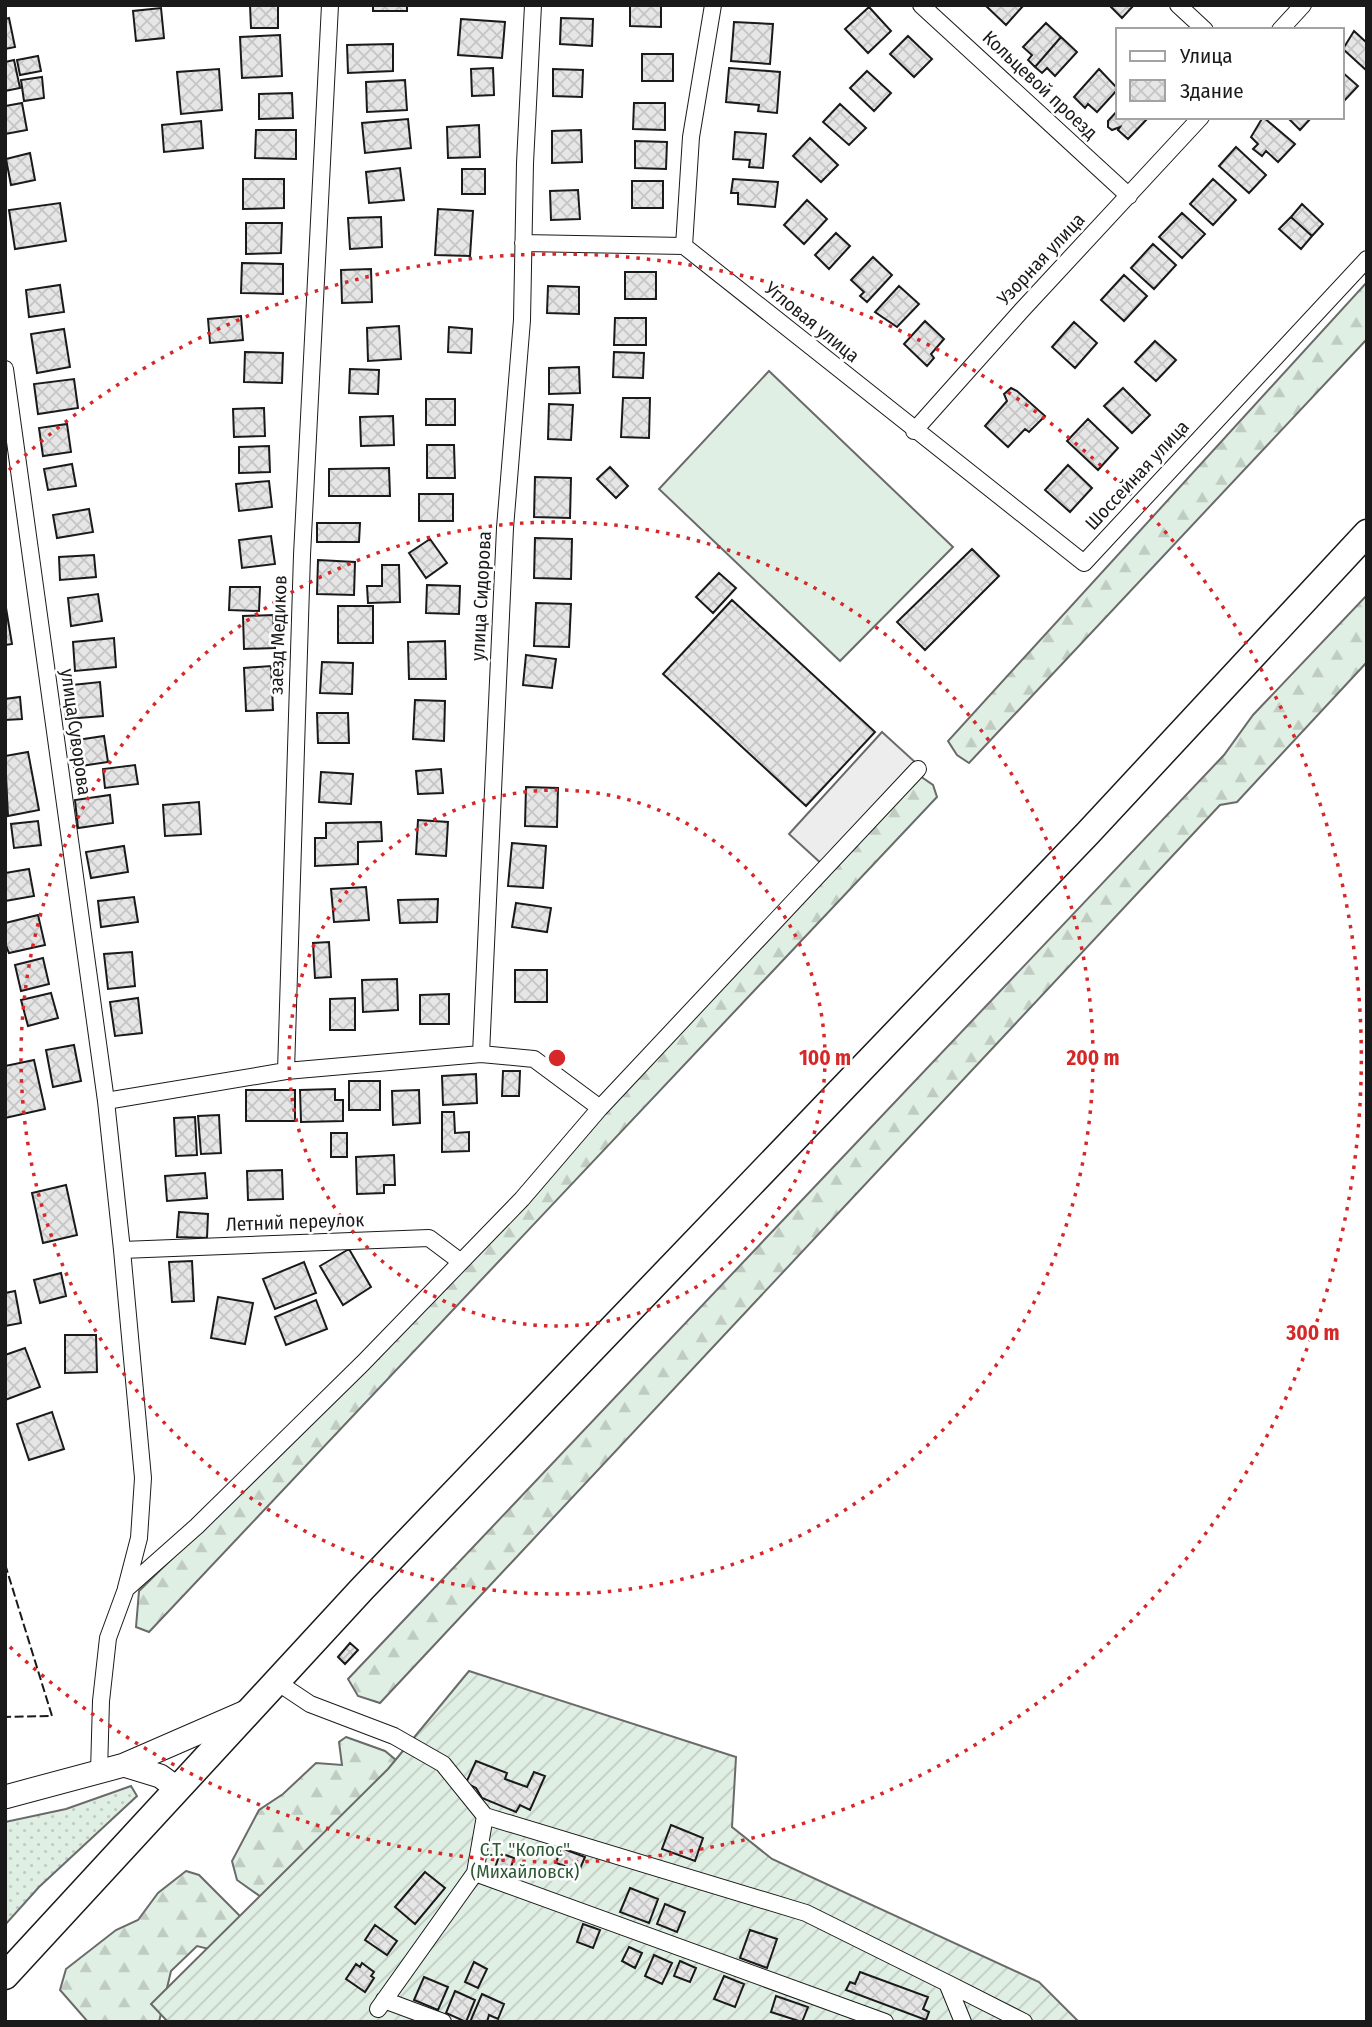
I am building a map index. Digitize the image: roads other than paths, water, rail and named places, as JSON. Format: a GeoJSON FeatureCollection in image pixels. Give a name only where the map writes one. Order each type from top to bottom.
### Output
{"type":"FeatureCollection","features":[{"type":"Feature","properties":{"kind":"main road"},"geometry":{"type":"LineString","coordinates":[[5,1976],[277,1682],[1078,843],[1367,533]]}},
{"type":"Feature","properties":{"kind":"street","name":"заезд Медиков"},"geometry":{"type":"LineString","coordinates":[[286,1071],[302,555],[330,5]]}},
{"type":"Feature","properties":{"kind":"street","name":"улица Сидорова"},"geometry":{"type":"LineString","coordinates":[[481,1054],[505,528],[522,320],[533,5]]}},
{"type":"Feature","properties":{"kind":"street"},"geometry":{"type":"LineString","coordinates":[[523,243],[684,246],[691,137],[713,5]]}},
{"type":"Feature","properties":{"kind":"street","name":"Кольцевой проезд"},"geometry":{"type":"LineString","coordinates":[[921,5],[1129,197]]}},
{"type":"Feature","properties":{"kind":"street"},"geometry":{"type":"LineString","coordinates":[[1178,5],[1203,28]]}},
{"type":"Feature","properties":{"kind":"street"},"geometry":{"type":"LineString","coordinates":[[1282,28],[1303,5]]}},
{"type":"Feature","properties":{"kind":"street","name":"Узорная улица"},"geometry":{"type":"LineString","coordinates":[[914,431],[1021,310],[1199,119]]}},
{"type":"Feature","properties":{"kind":"street","name":"Угловая улица"},"geometry":{"type":"LineString","coordinates":[[684,246],[914,431]]}},
{"type":"Feature","properties":{"kind":"street","name":"Шоссейная улица"},"geometry":{"type":"LineString","coordinates":[[914,431],[1084,563],[1367,258]]}},
{"type":"Feature","properties":{"kind":"street","name":"улица Суворова"},"geometry":{"type":"LineString","coordinates":[[5,369],[106,1101],[143,1478],[139,1538],[126,1589],[108,1638],[101,1701],[99,1772]]}},
{"type":"Feature","properties":{"kind":"street"},"geometry":{"type":"LineString","coordinates":[[126,1589],[197,1526],[522,1199],[600,1108],[918,769]]}},
{"type":"Feature","properties":{"kind":"street"},"geometry":{"type":"LineString","coordinates":[[106,1101],[286,1071],[481,1054],[534,1059],[600,1108]]}},
{"type":"Feature","properties":{"kind":"street","name":"Летний переулок"},"geometry":{"type":"LineString","coordinates":[[122,1250],[429,1238],[461,1262]]}},
{"type":"Feature","properties":{"kind":"street"},"geometry":{"type":"LineString","coordinates":[[277,1682],[310,1704],[394,1736],[443,1764],[485,1816],[806,1913],[1024,2022]]}},
{"type":"Feature","properties":{"kind":"street"},"geometry":{"type":"LineString","coordinates":[[5,1797],[124,1765],[251,1710]]}},
{"type":"Feature","properties":{"kind":"street"},"geometry":{"type":"LineString","coordinates":[[124,1765],[160,1776],[178,1789]]}},
{"type":"Feature","properties":{"kind":"street"},"geometry":{"type":"LineString","coordinates":[[443,2022],[381,2005],[475,1873],[485,1816]]}},
{"type":"Feature","properties":{"kind":"street"},"geometry":{"type":"LineString","coordinates":[[475,1873],[885,2022]]}},
{"type":"Feature","properties":{"kind":"street"},"geometry":{"type":"LineString","coordinates":[[947,1983],[962,2022]]}},
{"type":"Feature","properties":{"kind":"park label","name":"С.Т. \"Колос\" (Михайловск)"},"geometry":{"type":"Point","coordinates":[525,1860]}}]}
